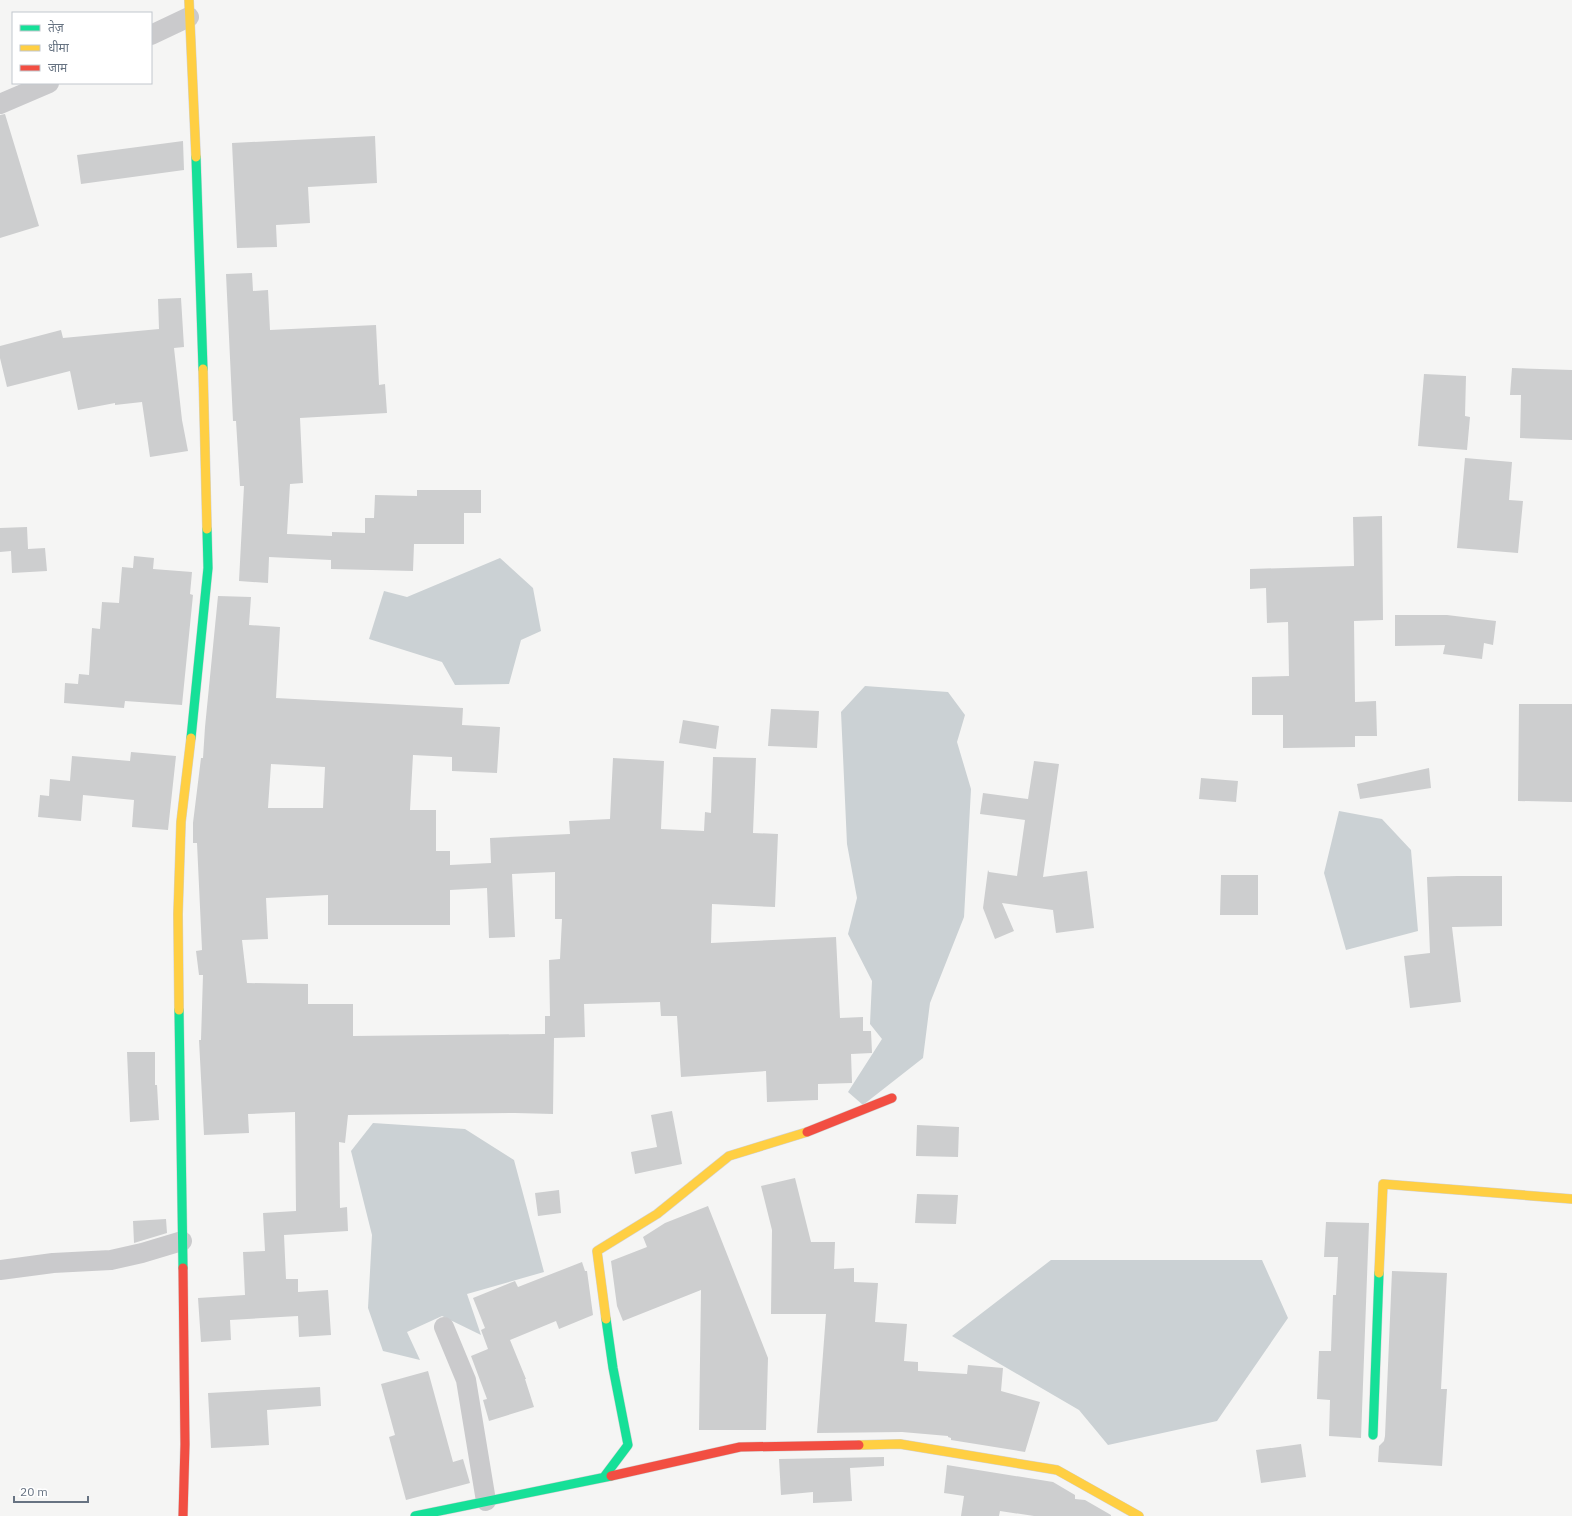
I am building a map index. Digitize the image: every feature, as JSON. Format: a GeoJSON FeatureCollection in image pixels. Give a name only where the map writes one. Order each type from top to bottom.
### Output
{"type":"FeatureCollection","features":[{"type":"Feature","properties":{"kind":"street"},"geometry":{"type":"LineString","coordinates":[[152,34],[189,9]]}},
{"type":"Feature","properties":{"kind":"street"},"geometry":{"type":"LineString","coordinates":[[183,1516],[185,1444],[178,914],[180,822],[192,727],[208,568],[201,279],[189,9]]}},
{"type":"Feature","properties":{"kind":"street"},"geometry":{"type":"LineString","coordinates":[[0,104],[46,84]]}},
{"type":"Feature","properties":{"kind":"street"},"geometry":{"type":"LineString","coordinates":[[604,1477],[628,1445],[613,1368],[597,1251],[657,1214],[729,1156],[802,1134],[892,1098]]}},
{"type":"Feature","properties":{"kind":"street"},"geometry":{"type":"LineString","coordinates":[[1373,1435],[1383,1184],[1572,1199]]}},
{"type":"Feature","properties":{"kind":"street"},"geometry":{"type":"LineString","coordinates":[[0,1270],[53,1263],[111,1260],[182,1242]]}},
{"type":"Feature","properties":{"kind":"street"},"geometry":{"type":"LineString","coordinates":[[444,1327],[466,1380],[486,1501]]}},
{"type":"Feature","properties":{"kind":"street"},"geometry":{"type":"LineString","coordinates":[[415,1516],[740,1447],[900,1444],[1057,1470],[1138,1516]]}},
{"type":"Feature","properties":{"kind":"shaded area"},"geometry":{"type":"Polygon","coordinates":[[[500,558],[533,588],[541,631],[521,640],[509,684],[455,685],[442,662],[369,639],[384,591],[407,597],[500,558]]]}},
{"type":"Feature","properties":{"kind":"shaded area"},"geometry":{"type":"Polygon","coordinates":[[[865,686],[948,692],[965,715],[957,742],[971,789],[964,917],[930,1003],[923,1058],[863,1105],[848,1092],[882,1039],[870,1024],[872,981],[848,934],[857,898],[847,844],[841,712],[865,686]]]}},
{"type":"Feature","properties":{"kind":"shaded area"},"geometry":{"type":"Polygon","coordinates":[[[1339,811],[1382,819],[1411,850],[1418,931],[1346,950],[1324,873],[1339,811]]]}},
{"type":"Feature","properties":{"kind":"shaded area"},"geometry":{"type":"Polygon","coordinates":[[[373,1123],[465,1129],[514,1160],[544,1272],[467,1294],[481,1335],[442,1316],[407,1332],[420,1360],[383,1351],[368,1308],[372,1235],[351,1151],[373,1123]]]}},
{"type":"Feature","properties":{"kind":"shaded area"},"geometry":{"type":"Polygon","coordinates":[[[1051,1260],[1262,1260],[1288,1318],[1217,1421],[1108,1445],[1079,1410],[952,1336],[1051,1260]]]}},
{"type":"Feature","properties":{"kind":"building"},"geometry":{"type":"Polygon","coordinates":[[[5,114],[39,226],[0,238],[0,115],[5,114]]]}},
{"type":"Feature","properties":{"kind":"building"},"geometry":{"type":"Polygon","coordinates":[[[375,136],[377,183],[308,187],[310,223],[276,225],[277,247],[237,248],[232,143],[375,136]]]}},
{"type":"Feature","properties":{"kind":"building"},"geometry":{"type":"Polygon","coordinates":[[[183,141],[184,170],[81,184],[77,155],[183,141]]]}},
{"type":"Feature","properties":{"kind":"building"},"geometry":{"type":"Polygon","coordinates":[[[252,273],[253,291],[268,290],[270,330],[376,325],[379,385],[385,384],[387,413],[300,418],[303,483],[290,484],[287,534],[332,536],[332,532],[365,533],[365,518],[374,518],[375,495],[417,496],[417,490],[481,490],[481,513],[464,513],[464,544],[414,544],[413,571],[331,569],[331,560],[269,557],[268,583],[239,581],[244,486],[240,486],[236,421],[233,421],[226,274],[252,273]]]}},
{"type":"Feature","properties":{"kind":"building"},"geometry":{"type":"Polygon","coordinates":[[[181,298],[184,347],[174,348],[182,420],[188,451],[150,457],[142,402],[115,405],[115,403],[78,410],[70,371],[7,387],[0,358],[0,346],[61,330],[63,338],[159,329],[158,299],[181,298]]]}},
{"type":"Feature","properties":{"kind":"building"},"geometry":{"type":"Polygon","coordinates":[[[1512,368],[1572,370],[1572,440],[1520,438],[1521,395],[1510,395],[1512,368]]]}},
{"type":"Feature","properties":{"kind":"building"},"geometry":{"type":"Polygon","coordinates":[[[1424,374],[1466,376],[1465,416],[1470,417],[1467,450],[1418,446],[1424,374]]]}},
{"type":"Feature","properties":{"kind":"building"},"geometry":{"type":"Polygon","coordinates":[[[1465,458],[1512,462],[1509,500],[1523,501],[1518,553],[1457,548],[1465,458]]]}},
{"type":"Feature","properties":{"kind":"building"},"geometry":{"type":"Polygon","coordinates":[[[1382,516],[1383,620],[1354,621],[1355,702],[1376,701],[1377,736],[1355,736],[1355,747],[1283,748],[1283,715],[1252,715],[1252,677],[1289,676],[1288,622],[1267,623],[1266,588],[1250,589],[1250,569],[1354,566],[1353,517],[1382,516]]]}},
{"type":"Feature","properties":{"kind":"building"},"geometry":{"type":"Polygon","coordinates":[[[27,527],[28,549],[45,548],[47,571],[12,573],[11,551],[0,552],[0,528],[27,527]]]}},
{"type":"Feature","properties":{"kind":"building"},"geometry":{"type":"Polygon","coordinates":[[[134,556],[154,558],[153,569],[192,572],[190,594],[193,595],[182,705],[125,701],[124,708],[64,703],[65,683],[78,684],[79,674],[89,675],[92,628],[100,629],[102,602],[119,603],[122,567],[133,568],[134,556]]]}},
{"type":"Feature","properties":{"kind":"building"},"geometry":{"type":"Polygon","coordinates":[[[218,596],[251,597],[249,625],[280,627],[276,698],[463,708],[462,725],[500,727],[497,773],[452,771],[452,757],[413,755],[410,810],[436,810],[436,851],[450,851],[450,865],[491,863],[490,838],[570,834],[569,821],[610,819],[613,758],[664,761],[661,829],[704,831],[705,812],[711,813],[713,757],[756,758],[753,833],[778,834],[775,907],[712,904],[711,943],[836,937],[840,1018],[863,1017],[863,1031],[871,1031],[872,1053],[851,1054],[852,1083],[818,1084],[818,1100],[767,1102],[766,1071],[681,1077],[677,1016],[661,1016],[660,1002],[584,1004],[585,1037],[554,1038],[553,1114],[348,1115],[345,1143],[339,1142],[340,1208],[347,1207],[348,1231],[284,1235],[286,1279],[298,1279],[298,1292],[328,1290],[331,1335],[299,1337],[298,1316],[230,1320],[231,1340],[201,1342],[198,1298],[245,1295],[243,1252],[265,1251],[263,1213],[296,1211],[295,1112],[248,1114],[249,1133],[204,1135],[199,1040],[201,1040],[203,975],[199,975],[196,951],[202,950],[197,843],[193,843],[193,823],[201,758],[203,758],[218,596]],[[271,764],[268,808],[323,808],[325,767],[271,764]],[[555,872],[512,874],[515,937],[489,938],[487,888],[450,890],[450,925],[328,925],[328,895],[266,898],[268,939],[242,940],[247,983],[308,984],[308,1004],[353,1004],[353,1036],[545,1034],[545,1016],[550,1016],[549,960],[560,959],[562,919],[555,919],[555,872]]]}},
{"type":"Feature","properties":{"kind":"building"},"geometry":{"type":"Polygon","coordinates":[[[1395,615],[1447,615],[1496,621],[1493,645],[1484,643],[1482,659],[1443,654],[1445,645],[1395,646],[1395,615]]]}},
{"type":"Feature","properties":{"kind":"building"},"geometry":{"type":"Polygon","coordinates":[[[1519,704],[1572,704],[1572,802],[1518,801],[1519,704]]]}},
{"type":"Feature","properties":{"kind":"building"},"geometry":{"type":"Polygon","coordinates":[[[771,709],[819,711],[817,748],[768,746],[771,709]]]}},
{"type":"Feature","properties":{"kind":"building"},"geometry":{"type":"Polygon","coordinates":[[[683,720],[719,726],[716,749],[679,743],[683,720]]]}},
{"type":"Feature","properties":{"kind":"building"},"geometry":{"type":"Polygon","coordinates":[[[131,752],[176,756],[168,830],[132,827],[134,800],[83,795],[81,821],[38,817],[40,795],[49,796],[50,779],[70,781],[72,756],[130,761],[131,752]]]}},
{"type":"Feature","properties":{"kind":"building"},"geometry":{"type":"Polygon","coordinates":[[[1034,761],[1059,764],[1043,877],[1087,871],[1094,928],[1056,933],[1053,910],[1002,903],[1014,931],[995,939],[983,908],[988,870],[989,872],[1017,876],[1025,820],[980,814],[983,793],[1028,799],[1034,761]]]}},
{"type":"Feature","properties":{"kind":"building"},"geometry":{"type":"Polygon","coordinates":[[[1429,768],[1431,788],[1360,799],[1357,784],[1429,768]]]}},
{"type":"Feature","properties":{"kind":"building"},"geometry":{"type":"Polygon","coordinates":[[[1201,778],[1238,781],[1236,802],[1199,799],[1201,778]]]}},
{"type":"Feature","properties":{"kind":"building"},"geometry":{"type":"Polygon","coordinates":[[[1221,875],[1258,875],[1258,915],[1220,915],[1221,875]]]}},
{"type":"Feature","properties":{"kind":"building"},"geometry":{"type":"Polygon","coordinates":[[[1502,876],[1502,926],[1452,927],[1461,1002],[1410,1008],[1404,956],[1430,953],[1427,877],[1502,876]]]}},
{"type":"Feature","properties":{"kind":"building"},"geometry":{"type":"Polygon","coordinates":[[[127,1052],[155,1052],[155,1085],[157,1085],[159,1120],[130,1122],[127,1052]]]}},
{"type":"Feature","properties":{"kind":"building"},"geometry":{"type":"Polygon","coordinates":[[[672,1111],[682,1164],[635,1174],[631,1152],[657,1147],[651,1115],[672,1111]]]}},
{"type":"Feature","properties":{"kind":"building"},"geometry":{"type":"Polygon","coordinates":[[[917,1125],[959,1127],[958,1157],[916,1156],[917,1125]]]}},
{"type":"Feature","properties":{"kind":"building"},"geometry":{"type":"Polygon","coordinates":[[[795,1178],[811,1242],[835,1242],[834,1269],[854,1268],[854,1282],[878,1283],[875,1322],[907,1324],[904,1361],[918,1362],[918,1371],[967,1374],[968,1365],[1003,1368],[1001,1391],[1040,1402],[1025,1452],[951,1440],[948,1436],[902,1432],[817,1433],[826,1314],[771,1314],[772,1230],[761,1186],[795,1178]]]}},
{"type":"Feature","properties":{"kind":"building"},"geometry":{"type":"Polygon","coordinates":[[[559,1190],[561,1213],[538,1216],[535,1193],[559,1190]]]}},
{"type":"Feature","properties":{"kind":"building"},"geometry":{"type":"Polygon","coordinates":[[[917,1194],[958,1195],[956,1224],[915,1223],[917,1194]]]}},
{"type":"Feature","properties":{"kind":"building"},"geometry":{"type":"Polygon","coordinates":[[[708,1206],[768,1358],[766,1430],[699,1430],[701,1290],[623,1321],[617,1306],[611,1261],[647,1247],[643,1237],[665,1223],[708,1206]]]}},
{"type":"Feature","properties":{"kind":"building"},"geometry":{"type":"Polygon","coordinates":[[[166,1219],[167,1233],[134,1243],[133,1221],[166,1219]]]}},
{"type":"Feature","properties":{"kind":"building"},"geometry":{"type":"Polygon","coordinates":[[[1326,1222],[1369,1223],[1361,1438],[1329,1436],[1330,1400],[1317,1399],[1319,1351],[1331,1351],[1333,1295],[1336,1295],[1338,1257],[1324,1257],[1326,1222]]]}},
{"type":"Feature","properties":{"kind":"building"},"geometry":{"type":"Polygon","coordinates":[[[582,1262],[585,1271],[587,1271],[593,1315],[559,1329],[556,1321],[510,1340],[526,1379],[534,1407],[489,1421],[483,1400],[487,1399],[471,1356],[488,1349],[481,1330],[485,1328],[473,1298],[515,1281],[518,1287],[582,1262]]]}},
{"type":"Feature","properties":{"kind":"building"},"geometry":{"type":"Polygon","coordinates":[[[1392,1271],[1447,1273],[1441,1389],[1447,1389],[1442,1466],[1378,1462],[1379,1446],[1384,1441],[1385,1436],[1392,1271]]]}},
{"type":"Feature","properties":{"kind":"building"},"geometry":{"type":"Polygon","coordinates":[[[428,1371],[453,1462],[463,1459],[470,1483],[406,1500],[389,1437],[395,1435],[381,1384],[428,1371]]]}},
{"type":"Feature","properties":{"kind":"building"},"geometry":{"type":"Polygon","coordinates":[[[320,1387],[321,1406],[267,1410],[269,1445],[211,1448],[208,1393],[320,1387]]]}},
{"type":"Feature","properties":{"kind":"building"},"geometry":{"type":"Polygon","coordinates":[[[1301,1444],[1306,1477],[1261,1483],[1256,1450],[1301,1444]]]}},
{"type":"Feature","properties":{"kind":"building"},"geometry":{"type":"Polygon","coordinates":[[[884,1457],[884,1466],[850,1468],[852,1501],[813,1503],[813,1492],[781,1495],[779,1459],[884,1457]]]}},
{"type":"Feature","properties":{"kind":"building"},"geometry":{"type":"Polygon","coordinates":[[[947,1465],[1053,1482],[1075,1495],[1075,1499],[1085,1500],[1111,1516],[1034,1516],[1000,1511],[999,1516],[961,1516],[964,1496],[944,1493],[947,1465]]]}},
{"type":"Feature","properties":{"kind":"traffic: fast"},"geometry":{"type":"LineString","coordinates":[[196,157],[203,369]]}},
{"type":"Feature","properties":{"kind":"traffic: fast"},"geometry":{"type":"LineString","coordinates":[[191,738],[208,568],[207,529]]}},
{"type":"Feature","properties":{"kind":"traffic: fast"},"geometry":{"type":"LineString","coordinates":[[179,1010],[183,1268]]}},
{"type":"Feature","properties":{"kind":"traffic: fast"},"geometry":{"type":"LineString","coordinates":[[1373,1435],[1379,1273]]}},
{"type":"Feature","properties":{"kind":"traffic: fast"},"geometry":{"type":"LineString","coordinates":[[604,1477],[628,1445],[613,1368],[606,1319]]}},
{"type":"Feature","properties":{"kind":"traffic: fast"},"geometry":{"type":"LineString","coordinates":[[415,1516],[611,1476]]}},
{"type":"Feature","properties":{"kind":"traffic: slow"},"geometry":{"type":"LineString","coordinates":[[189,0],[196,157]]}},
{"type":"Feature","properties":{"kind":"traffic: slow"},"geometry":{"type":"LineString","coordinates":[[203,369],[207,529]]}},
{"type":"Feature","properties":{"kind":"traffic: slow"},"geometry":{"type":"LineString","coordinates":[[179,1010],[178,914],[181,822],[191,738]]}},
{"type":"Feature","properties":{"kind":"traffic: slow"},"geometry":{"type":"LineString","coordinates":[[606,1319],[597,1251],[657,1214],[729,1156],[807,1132]]}},
{"type":"Feature","properties":{"kind":"traffic: slow"},"geometry":{"type":"LineString","coordinates":[[1379,1273],[1383,1184],[1572,1199]]}},
{"type":"Feature","properties":{"kind":"traffic: slow"},"geometry":{"type":"LineString","coordinates":[[859,1445],[900,1444],[1057,1470],[1139,1516]]}},
{"type":"Feature","properties":{"kind":"traffic: jam"},"geometry":{"type":"LineString","coordinates":[[807,1132],[892,1098]]}},
{"type":"Feature","properties":{"kind":"traffic: jam"},"geometry":{"type":"LineString","coordinates":[[183,1268],[185,1444],[183,1516]]}},
{"type":"Feature","properties":{"kind":"traffic: jam"},"geometry":{"type":"LineString","coordinates":[[611,1476],[740,1447],[859,1445]]}}]}
